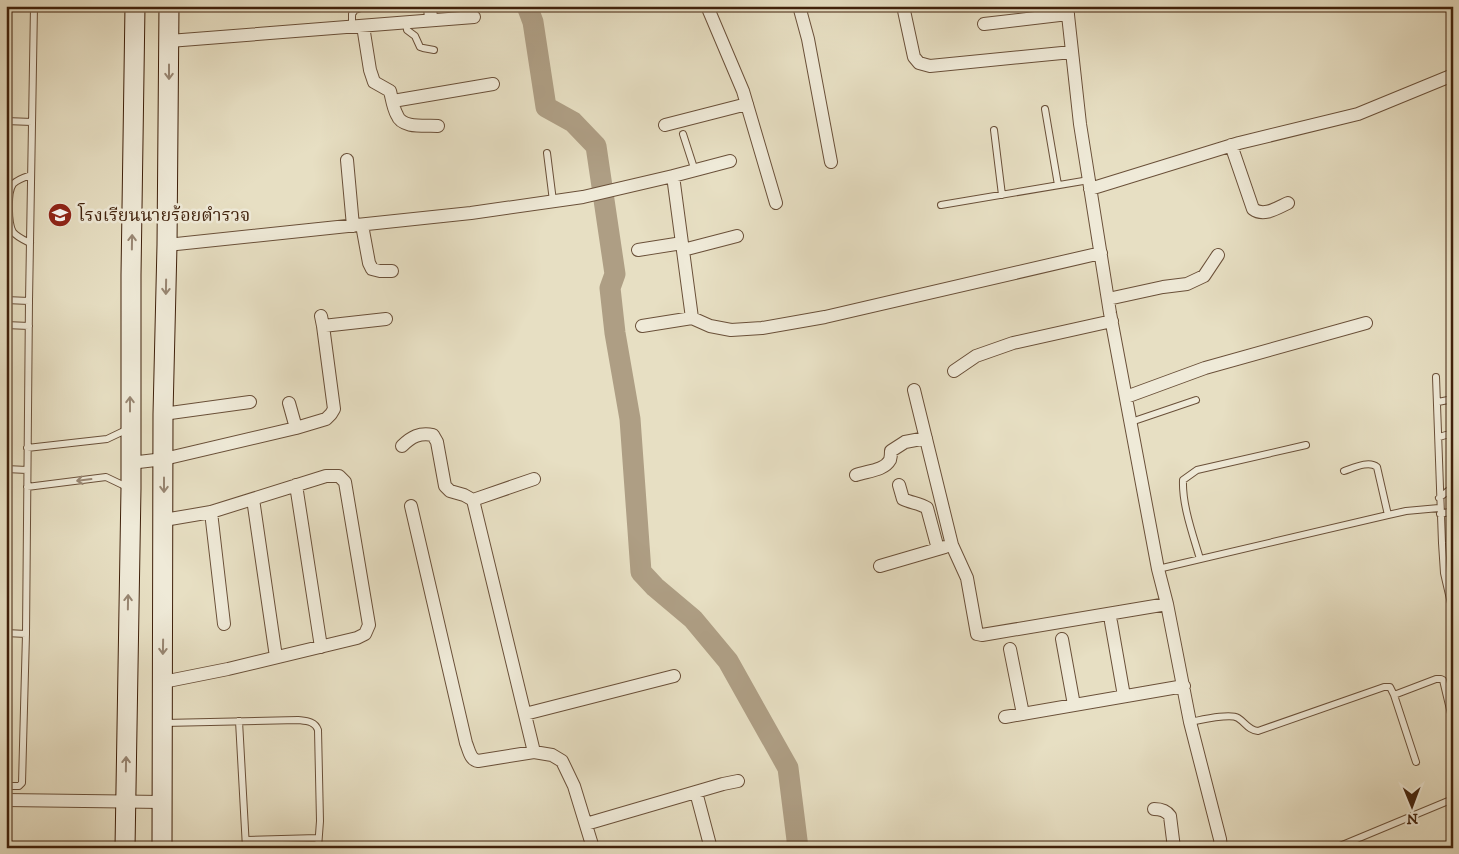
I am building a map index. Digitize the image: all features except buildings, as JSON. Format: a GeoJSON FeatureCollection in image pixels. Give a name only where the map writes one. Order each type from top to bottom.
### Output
{"type":"FeatureCollection","features":[{"type":"Feature","properties":{"kind":"street"},"geometry":{"type":"LineString","coordinates":[[125,848],[131,488],[135,6]]}},
{"type":"Feature","properties":{"kind":"street"},"geometry":{"type":"LineString","coordinates":[[162,848],[163,414],[167,246],[169,6]]}},
{"type":"Feature","properties":{"kind":"street"},"geometry":{"type":"LineString","coordinates":[[430,6],[431,20]]}},
{"type":"Feature","properties":{"kind":"street"},"geometry":{"type":"LineString","coordinates":[[707,6],[743,91],[776,203]]}},
{"type":"Feature","properties":{"kind":"street"},"geometry":{"type":"LineString","coordinates":[[799,6],[808,39],[831,162]]}},
{"type":"Feature","properties":{"kind":"street"},"geometry":{"type":"LineString","coordinates":[[904,6],[914,57],[919,63],[930,66],[1072,52]]}},
{"type":"Feature","properties":{"kind":"street"},"geometry":{"type":"LineString","coordinates":[[984,24],[1067,10],[1080,124],[1112,321],[1158,569],[1167,604],[1190,722],[1221,848]]}},
{"type":"Feature","properties":{"kind":"street"},"geometry":{"type":"LineString","coordinates":[[169,41],[474,17]]}},
{"type":"Feature","properties":{"kind":"street"},"geometry":{"type":"LineString","coordinates":[[358,26],[374,82],[390,91],[397,117],[402,122],[410,125],[438,126]]}},
{"type":"Feature","properties":{"kind":"street"},"geometry":{"type":"LineString","coordinates":[[1090,185],[1231,145],[1358,114],[1453,75]]}},
{"type":"Feature","properties":{"kind":"street"},"geometry":{"type":"LineString","coordinates":[[393,101],[493,84]]}},
{"type":"Feature","properties":{"kind":"street"},"geometry":{"type":"LineString","coordinates":[[665,125],[747,104]]}},
{"type":"Feature","properties":{"kind":"street"},"geometry":{"type":"LineString","coordinates":[[1231,145],[1253,210],[1258,213],[1268,212],[1288,203]]}},
{"type":"Feature","properties":{"kind":"street"},"geometry":{"type":"LineString","coordinates":[[347,160],[358,226],[368,263],[372,269],[392,271]]}},
{"type":"Feature","properties":{"kind":"street"},"geometry":{"type":"LineString","coordinates":[[167,246],[471,213],[583,197],[730,161]]}},
{"type":"Feature","properties":{"kind":"street"},"geometry":{"type":"LineString","coordinates":[[673,176],[692,318]]}},
{"type":"Feature","properties":{"kind":"street"},"geometry":{"type":"LineString","coordinates":[[638,250],[682,247],[737,236]]}},
{"type":"Feature","properties":{"kind":"street"},"geometry":{"type":"LineString","coordinates":[[642,326],[692,318],[710,326],[731,330],[762,328],[825,317],[1100,253]]}},
{"type":"Feature","properties":{"kind":"street"},"geometry":{"type":"LineString","coordinates":[[1108,299],[1163,287],[1187,284],[1204,276],[1218,255]]}},
{"type":"Feature","properties":{"kind":"street"},"geometry":{"type":"LineString","coordinates":[[130,463],[164,459],[296,428],[326,419],[334,409],[322,321],[386,319]]}},
{"type":"Feature","properties":{"kind":"street"},"geometry":{"type":"LineString","coordinates":[[954,371],[976,356],[1014,343],[1112,321]]}},
{"type":"Feature","properties":{"kind":"street"},"geometry":{"type":"LineString","coordinates":[[1126,397],[1205,368],[1366,323]]}},
{"type":"Feature","properties":{"kind":"street"},"geometry":{"type":"LineString","coordinates":[[914,390],[952,545],[967,578],[976,632],[979,635],[1167,604]]}},
{"type":"Feature","properties":{"kind":"street"},"geometry":{"type":"LineString","coordinates":[[163,414],[250,402]]}},
{"type":"Feature","properties":{"kind":"street"},"geometry":{"type":"LineString","coordinates":[[289,403],[296,428]]}},
{"type":"Feature","properties":{"kind":"street"},"geometry":{"type":"LineString","coordinates":[[402,446],[417,435],[426,433],[434,435],[445,486],[450,491],[473,500],[534,752]]}},
{"type":"Feature","properties":{"kind":"street"},"geometry":{"type":"LineString","coordinates":[[856,475],[877,470],[884,466],[890,460],[891,451],[905,442],[926,438]]}},
{"type":"Feature","properties":{"kind":"street"},"geometry":{"type":"LineString","coordinates":[[163,682],[276,658],[362,636],[368,630],[369,625],[345,482],[339,476],[326,476],[211,512],[164,520]]}},
{"type":"Feature","properties":{"kind":"street"},"geometry":{"type":"LineString","coordinates":[[473,500],[534,479]]}},
{"type":"Feature","properties":{"kind":"street"},"geometry":{"type":"LineString","coordinates":[[296,485],[321,646]]}},
{"type":"Feature","properties":{"kind":"street"},"geometry":{"type":"LineString","coordinates":[[899,485],[903,499],[928,508],[938,549]]}},
{"type":"Feature","properties":{"kind":"street"},"geometry":{"type":"LineString","coordinates":[[253,499],[276,658]]}},
{"type":"Feature","properties":{"kind":"street"},"geometry":{"type":"LineString","coordinates":[[411,506],[466,743],[472,758],[478,762],[534,752],[552,755],[562,761],[574,786],[593,848]]}},
{"type":"Feature","properties":{"kind":"street"},"geometry":{"type":"LineString","coordinates":[[211,512],[224,624]]}},
{"type":"Feature","properties":{"kind":"street"},"geometry":{"type":"LineString","coordinates":[[880,566],[952,545]]}},
{"type":"Feature","properties":{"kind":"street"},"geometry":{"type":"LineString","coordinates":[[1110,622],[1124,696]]}},
{"type":"Feature","properties":{"kind":"street"},"geometry":{"type":"LineString","coordinates":[[1062,639],[1074,705]]}},
{"type":"Feature","properties":{"kind":"street"},"geometry":{"type":"LineString","coordinates":[[1010,649],[1022,714]]}},
{"type":"Feature","properties":{"kind":"street"},"geometry":{"type":"LineString","coordinates":[[525,714],[674,676]]}},
{"type":"Feature","properties":{"kind":"street"},"geometry":{"type":"LineString","coordinates":[[1005,717],[1184,686]]}},
{"type":"Feature","properties":{"kind":"street"},"geometry":{"type":"LineString","coordinates":[[586,824],[738,781]]}},
{"type":"Feature","properties":{"kind":"street"},"geometry":{"type":"LineString","coordinates":[[696,792],[710,845]]}},
{"type":"Feature","properties":{"kind":"street"},"geometry":{"type":"LineString","coordinates":[[6,800],[162,802]]}},
{"type":"Feature","properties":{"kind":"street"},"geometry":{"type":"LineString","coordinates":[[1154,809],[1161,809],[1170,816],[1174,848]]}},
{"type":"Feature","properties":{"kind":"lane"},"geometry":{"type":"LineString","coordinates":[[6,786],[19,786],[22,783],[26,634],[34,6]]}},
{"type":"Feature","properties":{"kind":"lane"},"geometry":{"type":"LineString","coordinates":[[358,26],[352,14],[355,10],[380,6]]}},
{"type":"Feature","properties":{"kind":"lane"},"geometry":{"type":"LineString","coordinates":[[406,22],[407,30],[414,36],[420,47],[434,50]]}},
{"type":"Feature","properties":{"kind":"lane"},"geometry":{"type":"LineString","coordinates":[[1046,109],[1058,185]]}},
{"type":"Feature","properties":{"kind":"lane"},"geometry":{"type":"LineString","coordinates":[[6,121],[32,122]]}},
{"type":"Feature","properties":{"kind":"lane"},"geometry":{"type":"LineString","coordinates":[[994,130],[1002,194]]}},
{"type":"Feature","properties":{"kind":"lane"},"geometry":{"type":"LineString","coordinates":[[683,134],[695,171]]}},
{"type":"Feature","properties":{"kind":"lane"},"geometry":{"type":"LineString","coordinates":[[547,152],[553,201]]}},
{"type":"Feature","properties":{"kind":"lane"},"geometry":{"type":"LineString","coordinates":[[30,244],[14,232],[9,223],[9,215],[10,191],[13,184],[31,175]]}},
{"type":"Feature","properties":{"kind":"lane"},"geometry":{"type":"LineString","coordinates":[[941,205],[1058,185],[1090,185]]}},
{"type":"Feature","properties":{"kind":"lane"},"geometry":{"type":"LineString","coordinates":[[6,300],[29,301]]}},
{"type":"Feature","properties":{"kind":"lane"},"geometry":{"type":"LineString","coordinates":[[6,325],[29,326]]}},
{"type":"Feature","properties":{"kind":"lane"},"geometry":{"type":"LineString","coordinates":[[1436,377],[1440,511],[1444,567],[1453,612]]}},
{"type":"Feature","properties":{"kind":"lane"},"geometry":{"type":"LineString","coordinates":[[1438,402],[1453,399]]}},
{"type":"Feature","properties":{"kind":"lane"},"geometry":{"type":"LineString","coordinates":[[1131,422],[1196,400]]}},
{"type":"Feature","properties":{"kind":"lane"},"geometry":{"type":"LineString","coordinates":[[27,448],[107,439],[130,428]]}},
{"type":"Feature","properties":{"kind":"lane"},"geometry":{"type":"LineString","coordinates":[[1439,437],[1453,433]]}},
{"type":"Feature","properties":{"kind":"lane"},"geometry":{"type":"LineString","coordinates":[[1200,559],[1186,505],[1183,488],[1184,480],[1197,470],[1306,445]]}},
{"type":"Feature","properties":{"kind":"lane"},"geometry":{"type":"LineString","coordinates":[[1344,471],[1368,464],[1374,464],[1377,467],[1388,515]]}},
{"type":"Feature","properties":{"kind":"lane"},"geometry":{"type":"LineString","coordinates":[[6,469],[27,470]]}},
{"type":"Feature","properties":{"kind":"lane"},"geometry":{"type":"LineString","coordinates":[[27,487],[106,477],[131,488]]}},
{"type":"Feature","properties":{"kind":"lane"},"geometry":{"type":"LineString","coordinates":[[1440,498],[1453,487]]}},
{"type":"Feature","properties":{"kind":"lane"},"geometry":{"type":"LineString","coordinates":[[1158,569],[1406,511],[1453,511]]}},
{"type":"Feature","properties":{"kind":"lane"},"geometry":{"type":"LineString","coordinates":[[6,633],[26,634]]}},
{"type":"Feature","properties":{"kind":"lane"},"geometry":{"type":"LineString","coordinates":[[1394,694],[1436,679],[1441,679],[1443,680],[1453,722]]}},
{"type":"Feature","properties":{"kind":"lane"},"geometry":{"type":"LineString","coordinates":[[1190,722],[1231,716],[1239,719],[1251,730],[1258,731],[1384,687],[1390,687],[1416,762]]}},
{"type":"Feature","properties":{"kind":"lane"},"geometry":{"type":"LineString","coordinates":[[163,723],[298,720],[311,722],[317,726],[320,821],[318,848]]}},
{"type":"Feature","properties":{"kind":"lane"},"geometry":{"type":"LineString","coordinates":[[239,721],[246,848]]}},
{"type":"Feature","properties":{"kind":"lane"},"geometry":{"type":"LineString","coordinates":[[1335,848],[1453,799]]}},
{"type":"Feature","properties":{"kind":"lane"},"geometry":{"type":"LineString","coordinates":[[246,840],[318,838]]}},
{"type":"Feature","properties":{"kind":"waterway"},"geometry":{"type":"LineString","coordinates":[[527,6],[533,22],[546,107],[573,122],[596,146],[615,274],[610,288],[615,333],[630,419],[641,572],[655,587],[693,619],[728,661],[788,768],[798,848]]}},
{"type":"Feature","properties":{"kind":"place","name":"โรงเรียนนายร้อยตำรวจ"},"geometry":{"type":"Point","coordinates":[60,215]}}]}
